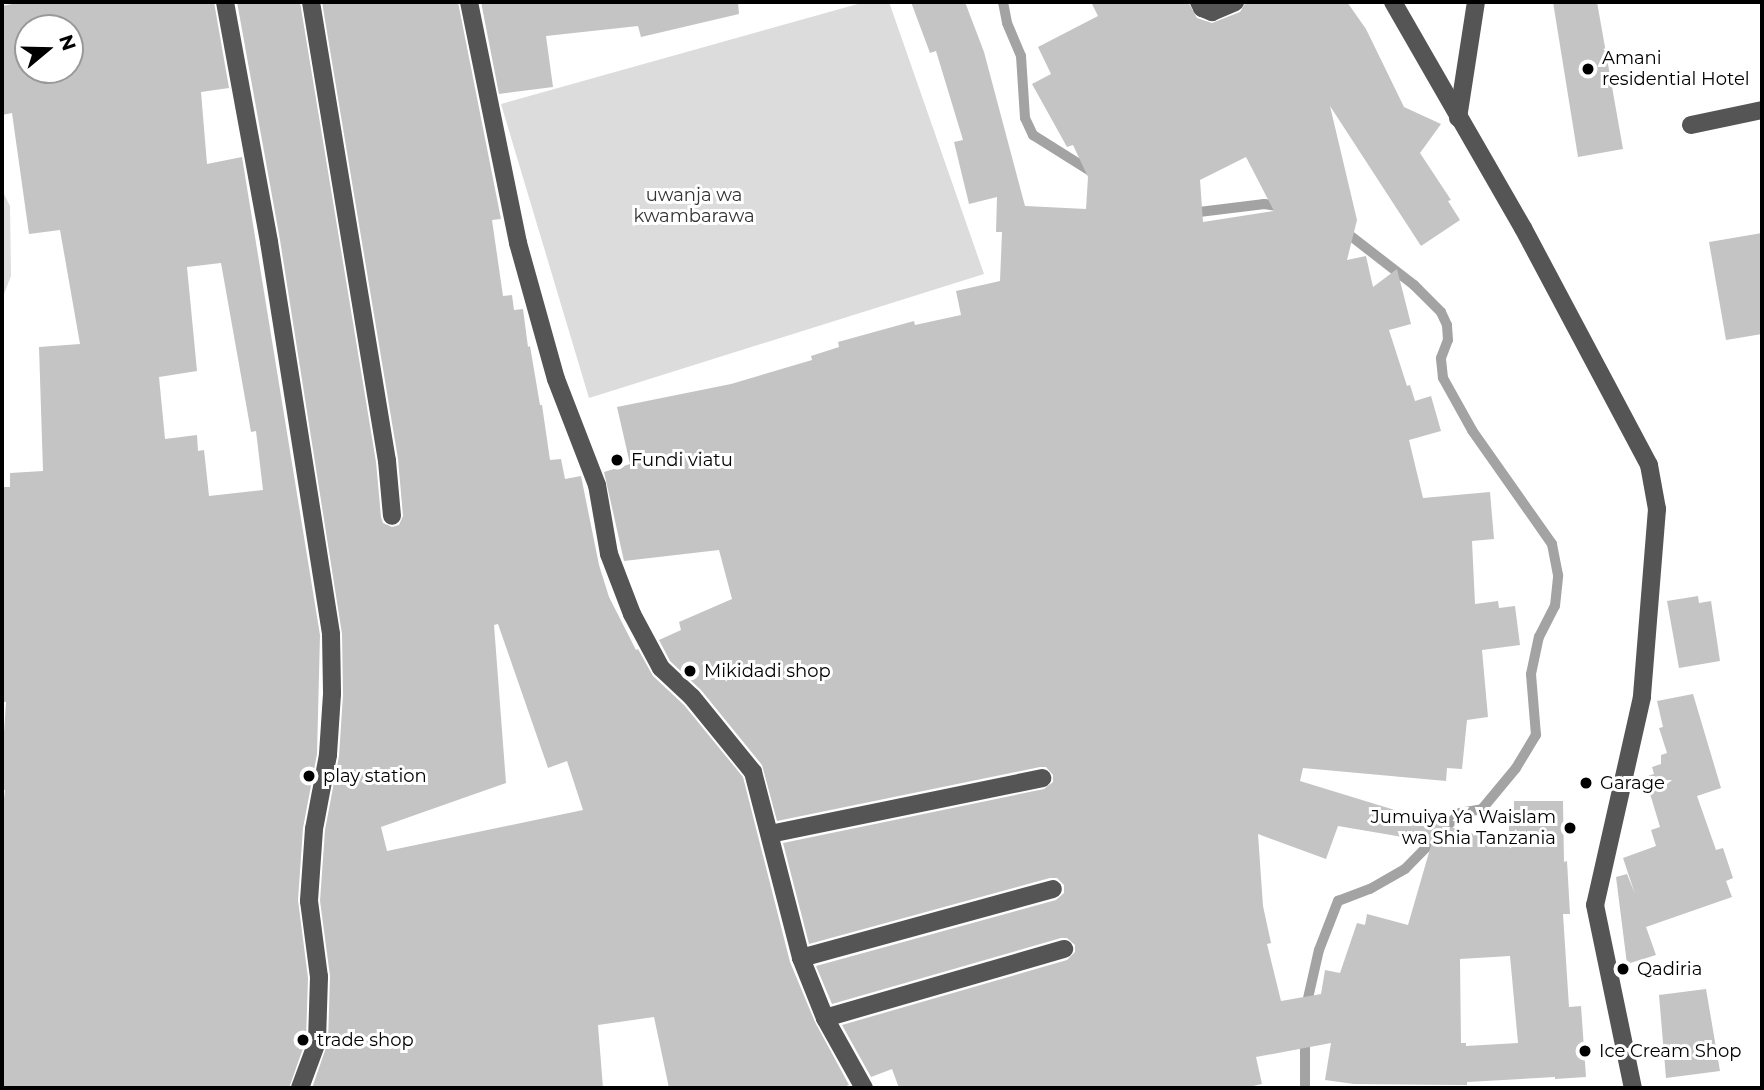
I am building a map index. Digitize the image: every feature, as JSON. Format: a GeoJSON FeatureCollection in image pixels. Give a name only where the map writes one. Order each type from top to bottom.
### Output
{"type":"FeatureCollection","features":[{"type":"Feature","properties":{"kind":"street"},"geometry":{"type":"LineString","coordinates":[[225,2],[266,228],[331,634],[332,694],[328,755],[314,829],[309,901],[318,977],[317,1042],[300,1088]]}},
{"type":"Feature","properties":{"kind":"street"},"geometry":{"type":"LineString","coordinates":[[311,2],[363,314],[392,516]]}},
{"type":"Feature","properties":{"kind":"street"},"geometry":{"type":"LineString","coordinates":[[469,2],[518,243],[556,379],[597,485],[609,554],[632,614],[661,668],[692,697],[754,772],[801,958],[825,1018],[863,1088]]}},
{"type":"Feature","properties":{"kind":"street"},"geometry":{"type":"LineString","coordinates":[[1199,2],[1202,8],[1212,12],[1235,2]]}},
{"type":"Feature","properties":{"kind":"street"},"geometry":{"type":"LineString","coordinates":[[1393,2],[1523,228],[1649,465],[1657,509],[1642,697],[1595,905],[1633,1088]]}},
{"type":"Feature","properties":{"kind":"street"},"geometry":{"type":"LineString","coordinates":[[1458,118],[1476,2]]}},
{"type":"Feature","properties":{"kind":"street"},"geometry":{"type":"LineString","coordinates":[[1691,125],[1762,110]]}},
{"type":"Feature","properties":{"kind":"street"},"geometry":{"type":"LineString","coordinates":[[770,834],[1042,778]]}},
{"type":"Feature","properties":{"kind":"street"},"geometry":{"type":"LineString","coordinates":[[801,958],[1053,889]]}},
{"type":"Feature","properties":{"kind":"street"},"geometry":{"type":"LineString","coordinates":[[825,1018],[1064,949]]}},
{"type":"Feature","properties":{"kind":"green space","name":"uwanja wa kwambarawa"},"geometry":{"type":"Polygon","coordinates":[[[865,2],[889,2],[984,274],[589,398],[501,104],[865,2]]]}},
{"type":"Feature","properties":{"kind":"green space"},"geometry":{"type":"Polygon","coordinates":[[[2,190],[10,206],[11,276],[2,299],[2,190]]]}},
{"type":"Feature","properties":{"kind":"building"},"geometry":{"type":"Polygon","coordinates":[[[22,2],[214,2],[229,88],[201,92],[207,164],[242,157],[320,635],[317,754],[303,828],[298,900],[308,978],[306,1040],[289,1088],[2,1088],[2,816],[5,790],[2,790],[2,763],[6,702],[2,702],[2,487],[10,487],[10,473],[43,471],[39,347],[80,344],[60,230],[29,234],[12,113],[2,115],[2,6],[22,2]],[[221,263],[187,267],[197,371],[159,377],[165,439],[197,435],[198,451],[204,450],[209,496],[263,490],[256,431],[251,432],[221,263]]]}},
{"type":"Feature","properties":{"kind":"building"},"geometry":{"type":"Polygon","coordinates":[[[237,2],[300,2],[376,462],[381,517],[383,523],[392,527],[399,525],[403,516],[398,459],[322,2],[458,2],[501,219],[492,220],[503,296],[512,295],[514,310],[523,309],[550,460],[561,459],[565,479],[581,476],[599,565],[609,597],[636,650],[638,649],[653,676],[684,705],[743,777],[790,962],[815,1022],[849,1085],[840,1088],[669,1088],[654,1017],[598,1025],[603,1088],[312,1088],[328,1042],[330,976],[320,901],[325,830],[339,756],[343,695],[342,634],[280,240],[237,2]],[[498,624],[494,625],[506,783],[381,827],[387,851],[583,810],[567,761],[548,768],[498,624]]]}},
{"type":"Feature","properties":{"kind":"building"},"geometry":{"type":"Polygon","coordinates":[[[481,2],[738,2],[739,14],[641,37],[638,26],[546,36],[553,87],[499,94],[481,2]]]}},
{"type":"Feature","properties":{"kind":"building"},"geometry":{"type":"Polygon","coordinates":[[[911,2],[965,2],[984,52],[1025,206],[1086,209],[1088,177],[1073,145],[1067,147],[1032,84],[1051,74],[1038,47],[1098,16],[1091,2],[1188,2],[1197,18],[1212,23],[1240,12],[1246,2],[1347,2],[1366,29],[1404,107],[1441,124],[1420,153],[1451,200],[1448,201],[1460,220],[1421,246],[1330,106],[1357,220],[1347,260],[1366,256],[1373,287],[1397,269],[1411,324],[1389,330],[1407,386],[1410,385],[1415,401],[1431,396],[1441,431],[1409,440],[1423,498],[1490,492],[1494,539],[1472,541],[1475,604],[1498,601],[1499,608],[1515,606],[1520,645],[1482,650],[1488,717],[1467,720],[1462,769],[1447,768],[1446,781],[1303,768],[1300,781],[1509,845],[1509,815],[1514,815],[1514,801],[1563,801],[1564,862],[1567,861],[1570,914],[1563,914],[1569,1007],[1581,1006],[1586,1077],[1467,1082],[1467,1085],[1354,1084],[1325,1080],[1331,1043],[1256,1057],[1262,1084],[1244,1088],[899,1088],[892,1069],[871,1077],[842,1025],[1067,960],[1075,952],[1075,945],[1067,938],[1061,938],[832,1004],[816,966],[1056,900],[1064,893],[1064,885],[1057,878],[1050,878],[809,944],[783,843],[1044,789],[1053,782],[1053,775],[1046,767],[1040,767],[777,821],[762,765],[701,690],[670,661],[659,640],[681,630],[679,622],[732,599],[719,550],[624,561],[604,472],[630,464],[617,407],[731,384],[812,360],[811,356],[839,347],[838,342],[914,321],[915,325],[961,315],[956,291],[1000,281],[1002,232],[996,232],[997,197],[969,204],[954,142],[963,140],[936,51],[930,53],[911,2]],[[1246,157],[1200,180],[1203,222],[1274,211],[1246,157]],[[1338,826],[1326,859],[1258,834],[1263,906],[1271,943],[1267,944],[1281,1001],[1321,994],[1325,970],[1340,973],[1357,923],[1365,925],[1367,914],[1408,925],[1432,842],[1338,826]],[[1510,956],[1460,959],[1461,1043],[1466,1043],[1466,1046],[1518,1043],[1510,956]]]}},
{"type":"Feature","properties":{"kind":"building"},"geometry":{"type":"Polygon","coordinates":[[[1553,2],[1597,2],[1623,149],[1578,157],[1553,2]]]}},
{"type":"Feature","properties":{"kind":"building"},"geometry":{"type":"Polygon","coordinates":[[[1762,233],[1762,334],[1726,340],[1709,242],[1762,233]]]}},
{"type":"Feature","properties":{"kind":"building"},"geometry":{"type":"Polygon","coordinates":[[[1698,596],[1699,603],[1711,601],[1720,661],[1679,668],[1667,601],[1698,596]]]}},
{"type":"Feature","properties":{"kind":"building"},"geometry":{"type":"Polygon","coordinates":[[[1693,694],[1721,788],[1697,796],[1716,850],[1723,848],[1733,878],[1726,881],[1732,897],[1646,927],[1656,955],[1627,964],[1616,877],[1627,874],[1635,894],[1623,858],[1656,846],[1651,830],[1660,827],[1645,777],[1654,774],[1652,767],[1661,764],[1661,755],[1667,753],[1659,728],[1663,727],[1657,701],[1693,694]]]}},
{"type":"Feature","properties":{"kind":"building"},"geometry":{"type":"Polygon","coordinates":[[[1706,989],[1720,1071],[1666,1078],[1659,995],[1706,989]]]}},
{"type":"Feature","properties":{"kind":"waterway"},"geometry":{"type":"LineString","coordinates":[[1003,2],[1007,23],[1021,56],[1025,118],[1033,135],[1092,172]]}},
{"type":"Feature","properties":{"kind":"waterway"},"geometry":{"type":"LineString","coordinates":[[1191,213],[1264,204],[1284,207]]}},
{"type":"Feature","properties":{"kind":"waterway"},"geometry":{"type":"LineString","coordinates":[[1306,1007],[1319,950],[1338,901],[1370,889],[1405,869],[1460,813],[1482,809],[1516,768],[1536,735],[1531,674],[1539,637],[1555,606],[1558,575],[1552,544],[1472,430],[1443,378],[1441,358],[1448,340],[1447,325],[1441,312],[1414,285],[1343,230]]}},
{"type":"Feature","properties":{"kind":"waterway"},"geometry":{"type":"LineString","coordinates":[[1305,1036],[1305,1088]]}},
{"type":"Feature","properties":{"kind":"place","name":"Amani residential Hotel"},"geometry":{"type":"Point","coordinates":[1588,69]}},
{"type":"Feature","properties":{"kind":"place","name":"Fundi viatu"},"geometry":{"type":"Point","coordinates":[617,460]}},
{"type":"Feature","properties":{"kind":"place","name":"Mikidadi shop"},"geometry":{"type":"Point","coordinates":[690,671]}},
{"type":"Feature","properties":{"kind":"place","name":"play station"},"geometry":{"type":"Point","coordinates":[309,776]}},
{"type":"Feature","properties":{"kind":"place","name":"Garage"},"geometry":{"type":"Point","coordinates":[1586,783]}},
{"type":"Feature","properties":{"kind":"place","name":"Jumuiya Ya Waislam wa Shia Tanzania"},"geometry":{"type":"Point","coordinates":[1570,828]}},
{"type":"Feature","properties":{"kind":"place","name":"Qadiria"},"geometry":{"type":"Point","coordinates":[1623,969]}},
{"type":"Feature","properties":{"kind":"place","name":"trade shop"},"geometry":{"type":"Point","coordinates":[303,1040]}},
{"type":"Feature","properties":{"kind":"place","name":"Ice Cream Shop"},"geometry":{"type":"Point","coordinates":[1585,1051]}}]}
